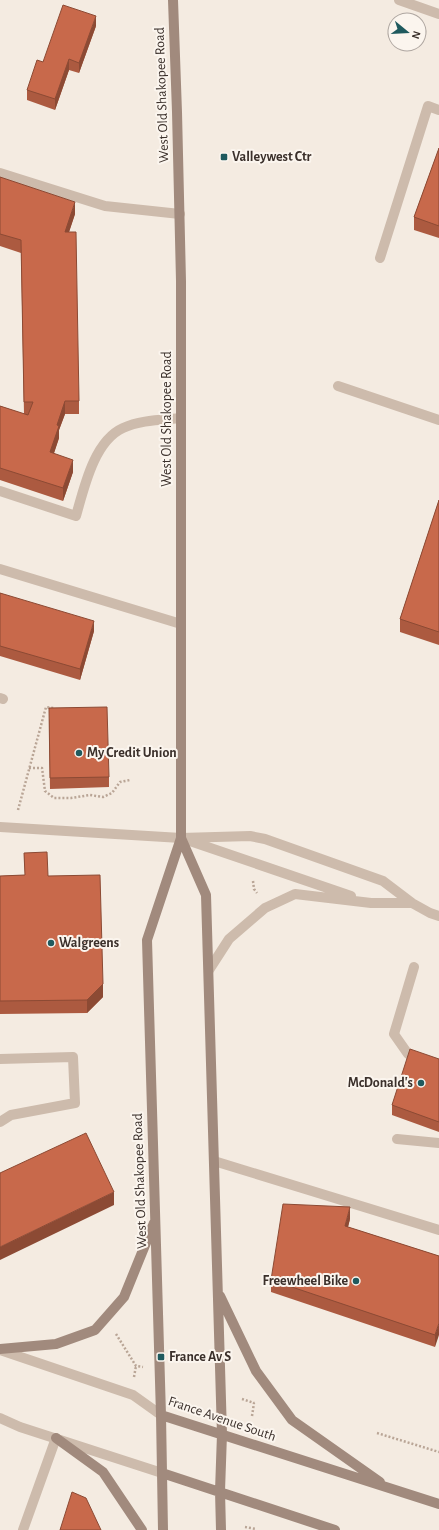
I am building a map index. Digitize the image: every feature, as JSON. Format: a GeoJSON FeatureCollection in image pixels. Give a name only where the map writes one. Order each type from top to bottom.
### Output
{"type":"FeatureCollection","features":[{"type":"Feature","properties":{"kind":"main road","name":"West Old Shakopee Road"},"geometry":{"type":"LineString","coordinates":[[163,1530],[161,1414],[146,940],[181,838],[180,214],[173,0]]}},
{"type":"Feature","properties":{"kind":"main road","name":"West Old Shakopee Road"},"geometry":{"type":"LineString","coordinates":[[181,838],[206,895],[222,1434],[220,1491],[221,1530]]}},
{"type":"Feature","properties":{"kind":"main road"},"geometry":{"type":"LineString","coordinates":[[0,1350],[56,1344],[95,1330],[124,1297],[155,1220]]}},
{"type":"Feature","properties":{"kind":"main road"},"geometry":{"type":"LineString","coordinates":[[218,1292],[256,1371],[292,1420],[388,1488]]}},
{"type":"Feature","properties":{"kind":"main road","name":"France Avenue South"},"geometry":{"type":"LineString","coordinates":[[161,1414],[439,1504]]}},
{"type":"Feature","properties":{"kind":"main road"},"geometry":{"type":"LineString","coordinates":[[56,1438],[103,1472],[142,1530]]}},
{"type":"Feature","properties":{"kind":"main road"},"geometry":{"type":"LineString","coordinates":[[162,1473],[335,1530]]}},
{"type":"Feature","properties":{"kind":"street"},"geometry":{"type":"LineString","coordinates":[[399,0],[439,14]]}},
{"type":"Feature","properties":{"kind":"street"},"geometry":{"type":"LineString","coordinates":[[380,258],[428,106],[439,110]]}},
{"type":"Feature","properties":{"kind":"street"},"geometry":{"type":"LineString","coordinates":[[0,174],[105,206],[180,214]]}},
{"type":"Feature","properties":{"kind":"street"},"geometry":{"type":"LineString","coordinates":[[338,386],[439,420]]}},
{"type":"Feature","properties":{"kind":"street"},"geometry":{"type":"LineString","coordinates":[[0,491],[76,516],[86,480],[96,458],[107,440],[122,428],[138,423],[181,418]]}},
{"type":"Feature","properties":{"kind":"street"},"geometry":{"type":"LineString","coordinates":[[0,569],[181,624]]}},
{"type":"Feature","properties":{"kind":"street"},"geometry":{"type":"LineString","coordinates":[[0,827],[181,838],[250,836],[265,839],[383,881],[412,903],[430,913],[439,916]]}},
{"type":"Feature","properties":{"kind":"street"},"geometry":{"type":"LineString","coordinates":[[181,838],[371,903]]}},
{"type":"Feature","properties":{"kind":"street"},"geometry":{"type":"LineString","coordinates":[[209,970],[229,939],[265,908],[295,894],[371,903],[412,903]]}},
{"type":"Feature","properties":{"kind":"street"},"geometry":{"type":"LineString","coordinates":[[414,967],[394,1034],[408,1054],[439,1065]]}},
{"type":"Feature","properties":{"kind":"street"},"geometry":{"type":"LineString","coordinates":[[0,1059],[73,1057],[75,1103],[11,1115],[0,1122]]}},
{"type":"Feature","properties":{"kind":"street"},"geometry":{"type":"LineString","coordinates":[[398,1139],[439,1143]]}},
{"type":"Feature","properties":{"kind":"street"},"geometry":{"type":"LineString","coordinates":[[214,1161],[439,1230]]}},
{"type":"Feature","properties":{"kind":"street","name":"France Avenue South"},"geometry":{"type":"LineString","coordinates":[[0,1350],[133,1395],[161,1414]]}},
{"type":"Feature","properties":{"kind":"street"},"geometry":{"type":"LineString","coordinates":[[0,1418],[20,1427],[162,1473]]}},
{"type":"Feature","properties":{"kind":"street"},"geometry":{"type":"LineString","coordinates":[[23,1530],[56,1438]]}},
{"type":"Feature","properties":{"kind":"path"},"geometry":{"type":"LineString","coordinates":[[12,828],[46,707],[60,709]]}},
{"type":"Feature","properties":{"kind":"path"},"geometry":{"type":"LineString","coordinates":[[30,768],[42,768],[45,791],[54,798],[71,798],[90,795],[103,797],[112,793],[120,782],[130,780]]}},
{"type":"Feature","properties":{"kind":"path"},"geometry":{"type":"LineString","coordinates":[[252,874],[254,889],[258,896]]}},
{"type":"Feature","properties":{"kind":"path"},"geometry":{"type":"LineString","coordinates":[[116,1334],[136,1366],[134,1378]]}},
{"type":"Feature","properties":{"kind":"path"},"geometry":{"type":"LineString","coordinates":[[136,1366],[148,1368]]}},
{"type":"Feature","properties":{"kind":"path"},"geometry":{"type":"LineString","coordinates":[[242,1399],[254,1404],[252,1416]]}},
{"type":"Feature","properties":{"kind":"path"},"geometry":{"type":"LineString","coordinates":[[377,1433],[439,1452]]}},
{"type":"Feature","properties":{"kind":"path"},"geometry":{"type":"LineString","coordinates":[[245,1527],[257,1530]]}},
{"type":"Feature","properties":{"kind":"building"},"geometry":{"type":"Polygon","coordinates":[[[63,5],[96,16],[79,63],[69,59],[55,99],[27,90],[37,60],[43,62],[63,5]]]}},
{"type":"Feature","properties":{"kind":"building"},"geometry":{"type":"Polygon","coordinates":[[[439,148],[439,226],[414,217],[439,148]]]}},
{"type":"Feature","properties":{"kind":"building"},"geometry":{"type":"Polygon","coordinates":[[[0,177],[75,202],[65,232],[76,232],[79,401],[65,401],[57,425],[59,426],[50,452],[73,460],[63,488],[0,468],[0,406],[28,415],[33,402],[24,402],[21,240],[0,234],[0,177]]]}},
{"type":"Feature","properties":{"kind":"building"},"geometry":{"type":"Polygon","coordinates":[[[439,500],[439,632],[400,619],[439,500]]]}},
{"type":"Feature","properties":{"kind":"building"},"geometry":{"type":"Polygon","coordinates":[[[0,593],[94,621],[80,669],[0,646],[0,593]]]}},
{"type":"Feature","properties":{"kind":"building","name":"My Credit Union"},"geometry":{"type":"Polygon","coordinates":[[[107,707],[109,777],[50,778],[49,708],[107,707]]]}},
{"type":"Feature","properties":{"kind":"building","name":"Walgreens"},"geometry":{"type":"Polygon","coordinates":[[[47,852],[48,876],[100,875],[103,984],[87,1000],[0,1001],[0,876],[25,875],[24,853],[47,852]]]}},
{"type":"Feature","properties":{"kind":"building","name":"McDonald's"},"geometry":{"type":"Polygon","coordinates":[[[410,1049],[439,1059],[439,1122],[392,1105],[410,1049]]]}},
{"type":"Feature","properties":{"kind":"building"},"geometry":{"type":"Polygon","coordinates":[[[86,1133],[114,1192],[0,1247],[0,1173],[86,1133]]]}},
{"type":"Feature","properties":{"kind":"building","name":"Freewheel Bike"},"geometry":{"type":"Polygon","coordinates":[[[283,1204],[350,1207],[345,1226],[439,1256],[439,1323],[435,1335],[271,1280],[283,1204]]]}},
{"type":"Feature","properties":{"kind":"building"},"geometry":{"type":"Polygon","coordinates":[[[72,1492],[86,1498],[101,1530],[60,1530],[72,1492]]]}},
{"type":"Feature","properties":{"kind":"place","name":"Valleywest Ctr"},"geometry":{"type":"Point","coordinates":[224,157]}},
{"type":"Feature","properties":{"kind":"place","name":"My Credit Union"},"geometry":{"type":"Point","coordinates":[79,753]}},
{"type":"Feature","properties":{"kind":"place","name":"Walgreens"},"geometry":{"type":"Point","coordinates":[51,943]}},
{"type":"Feature","properties":{"kind":"place","name":"McDonald's"},"geometry":{"type":"Point","coordinates":[421,1083]}},
{"type":"Feature","properties":{"kind":"place","name":"Freewheel Bike"},"geometry":{"type":"Point","coordinates":[356,1281]}},
{"type":"Feature","properties":{"kind":"place","name":"France Av S"},"geometry":{"type":"Point","coordinates":[161,1357]}}]}
